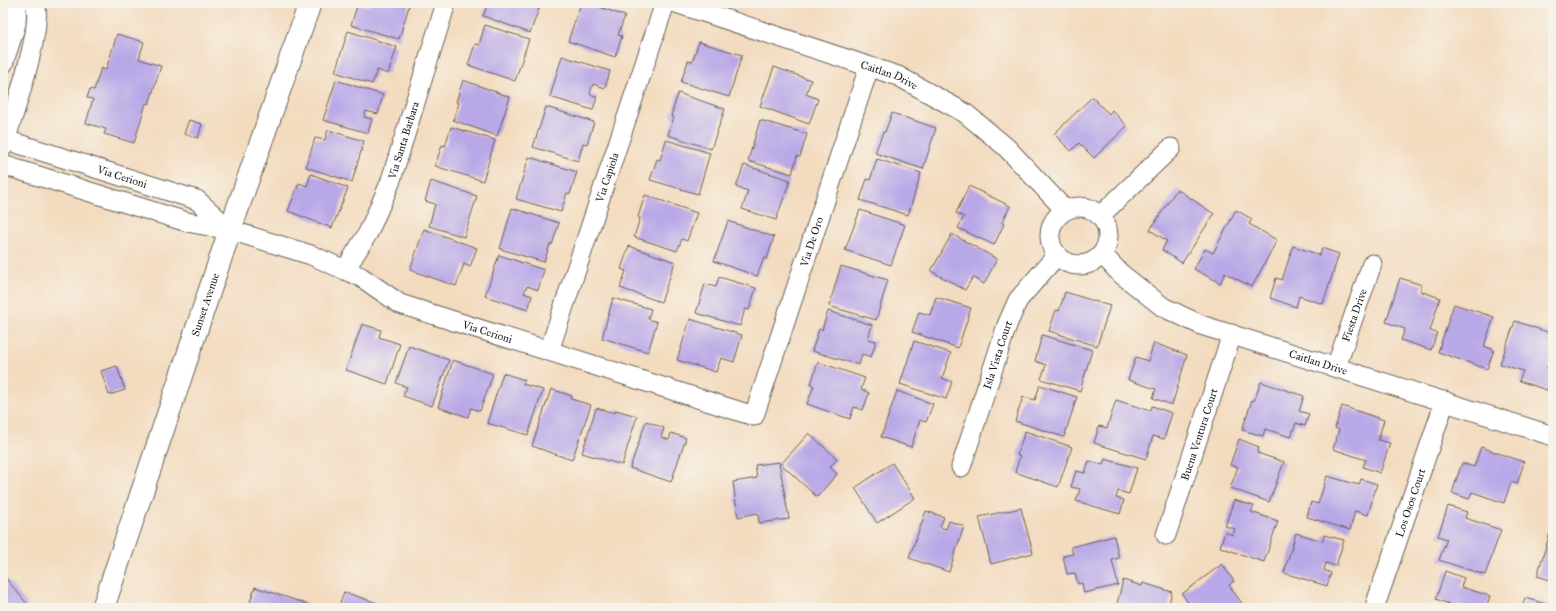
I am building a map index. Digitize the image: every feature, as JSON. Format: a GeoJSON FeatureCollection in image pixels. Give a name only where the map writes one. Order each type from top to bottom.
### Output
{"type":"FeatureCollection","features":[{"type":"Feature","properties":{"kind":"main road","name":"Sunset Avenue"},"geometry":{"type":"LineString","coordinates":[[103,608],[230,230],[310,3]]}},
{"type":"Feature","properties":{"kind":"street"},"geometry":{"type":"LineString","coordinates":[[3,64],[16,24],[17,3]]}},
{"type":"Feature","properties":{"kind":"street","name":"Via Cerioni"},"geometry":{"type":"LineString","coordinates":[[35,3],[37,10],[33,47],[4,142],[197,200],[230,230]]}},
{"type":"Feature","properties":{"kind":"street","name":"Via Santa Barbara"},"geometry":{"type":"LineString","coordinates":[[345,270],[368,233],[390,183],[446,3]]}},
{"type":"Feature","properties":{"kind":"street","name":"Via Capiola"},"geometry":{"type":"LineString","coordinates":[[550,352],[665,3]]}},
{"type":"Feature","properties":{"kind":"street","name":"Caitlan Drive"},"geometry":{"type":"LineString","coordinates":[[676,3],[898,76],[965,113],[1006,147],[1065,210]]}},
{"type":"Feature","properties":{"kind":"street","name":"Via De Oro"},"geometry":{"type":"LineString","coordinates":[[754,416],[869,67]]}},
{"type":"Feature","properties":{"kind":"street"},"geometry":{"type":"LineString","coordinates":[[1100,216],[1171,148]]}},
{"type":"Feature","properties":{"kind":"street","name":"Via Cerioni"},"geometry":{"type":"LineString","coordinates":[[3,165],[187,222],[230,230],[311,255],[361,277],[400,304],[754,416]]}},
{"type":"Feature","properties":{"kind":"street"},"geometry":{"type":"LineString","coordinates":[[1074,207],[1084,207],[1093,210],[1100,216],[1105,223],[1108,239],[1102,254],[1090,263],[1083,265],[1069,263],[1057,255],[1052,248],[1050,231],[1058,216],[1065,210],[1074,207]]}},
{"type":"Feature","properties":{"kind":"street","name":"Caitlan Drive"},"geometry":{"type":"LineString","coordinates":[[1102,254],[1120,273],[1163,307],[1201,325],[1553,436]]}},
{"type":"Feature","properties":{"kind":"street","name":"Isla Vista Court"},"geometry":{"type":"LineString","coordinates":[[961,467],[1007,324],[1018,300],[1057,255]]}},
{"type":"Feature","properties":{"kind":"street","name":"Fiesta Drive"},"geometry":{"type":"LineString","coordinates":[[1336,367],[1372,264]]}},
{"type":"Feature","properties":{"kind":"street","name":"Buena Ventura Court"},"geometry":{"type":"LineString","coordinates":[[1166,535],[1232,334]]}},
{"type":"Feature","properties":{"kind":"street","name":"Los Osos Court"},"geometry":{"type":"LineString","coordinates":[[1376,603],[1445,401]]}},
{"type":"Feature","properties":{"kind":"building"},"geometry":{"type":"Polygon","coordinates":[[[358,3],[370,7],[371,3],[410,3],[399,39],[351,25],[358,3]]]}},
{"type":"Feature","properties":{"kind":"building"},"geometry":{"type":"Polygon","coordinates":[[[488,3],[541,3],[530,33],[483,16],[488,3]]]}},
{"type":"Feature","properties":{"kind":"building"},"geometry":{"type":"Polygon","coordinates":[[[581,3],[588,3],[625,16],[618,35],[622,36],[615,57],[568,41],[581,3]]]}},
{"type":"Feature","properties":{"kind":"building"},"geometry":{"type":"Polygon","coordinates":[[[485,25],[529,39],[515,81],[468,65],[475,44],[479,45],[485,25]]]}},
{"type":"Feature","properties":{"kind":"building"},"geometry":{"type":"Polygon","coordinates":[[[348,31],[397,47],[388,74],[377,70],[372,84],[335,72],[348,31]]]}},
{"type":"Feature","properties":{"kind":"building"},"geometry":{"type":"Polygon","coordinates":[[[117,34],[144,42],[139,59],[161,66],[149,104],[146,103],[134,143],[104,134],[106,129],[86,123],[93,99],[87,98],[90,89],[94,90],[101,68],[106,70],[117,34]]]}},
{"type":"Feature","properties":{"kind":"building"},"geometry":{"type":"Polygon","coordinates":[[[699,42],[742,55],[729,97],[681,82],[688,61],[692,62],[699,42]]]}},
{"type":"Feature","properties":{"kind":"building"},"geometry":{"type":"Polygon","coordinates":[[[562,56],[610,71],[605,88],[593,84],[590,94],[597,97],[593,110],[550,97],[562,56]]]}},
{"type":"Feature","properties":{"kind":"building"},"geometry":{"type":"Polygon","coordinates":[[[774,67],[811,80],[806,94],[818,99],[809,124],[760,106],[774,67]]]}},
{"type":"Feature","properties":{"kind":"building"},"geometry":{"type":"Polygon","coordinates":[[[336,80],[383,95],[378,114],[366,111],[364,117],[372,119],[368,133],[323,120],[336,80]]]}},
{"type":"Feature","properties":{"kind":"building"},"geometry":{"type":"Polygon","coordinates":[[[463,80],[510,97],[497,136],[453,120],[459,103],[456,102],[463,80]]]}},
{"type":"Feature","properties":{"kind":"building"},"geometry":{"type":"Polygon","coordinates":[[[678,93],[725,109],[711,149],[668,135],[674,117],[671,116],[678,93]]]}},
{"type":"Feature","properties":{"kind":"building"},"geometry":{"type":"Polygon","coordinates":[[[1092,97],[1109,114],[1112,110],[1127,126],[1094,158],[1079,143],[1071,151],[1054,134],[1092,97]]]}},
{"type":"Feature","properties":{"kind":"building"},"geometry":{"type":"Polygon","coordinates":[[[546,107],[594,122],[587,144],[583,143],[578,161],[533,147],[546,107]]]}},
{"type":"Feature","properties":{"kind":"building"},"geometry":{"type":"Polygon","coordinates":[[[892,113],[936,128],[923,169],[875,153],[892,113]]]}},
{"type":"Feature","properties":{"kind":"building"},"geometry":{"type":"Polygon","coordinates":[[[189,120],[202,124],[198,138],[184,134],[189,120]]]}},
{"type":"Feature","properties":{"kind":"building"},"geometry":{"type":"Polygon","coordinates":[[[760,120],[807,134],[800,157],[797,156],[792,174],[748,161],[760,120]]]}},
{"type":"Feature","properties":{"kind":"building"},"geometry":{"type":"Polygon","coordinates":[[[451,127],[495,140],[483,181],[435,166],[442,145],[445,146],[451,127]]]}},
{"type":"Feature","properties":{"kind":"building"},"geometry":{"type":"Polygon","coordinates":[[[328,130],[364,141],[352,182],[306,167],[315,138],[325,140],[328,130]]]}},
{"type":"Feature","properties":{"kind":"building"},"geometry":{"type":"Polygon","coordinates":[[[666,140],[710,153],[698,194],[650,180],[657,159],[660,160],[666,140]]]}},
{"type":"Feature","properties":{"kind":"building"},"geometry":{"type":"Polygon","coordinates":[[[529,157],[577,172],[570,194],[567,193],[561,212],[516,199],[529,157]]]}},
{"type":"Feature","properties":{"kind":"building"},"geometry":{"type":"Polygon","coordinates":[[[877,159],[921,173],[908,215],[860,200],[867,179],[870,180],[877,159]]]}},
{"type":"Feature","properties":{"kind":"building"},"geometry":{"type":"Polygon","coordinates":[[[744,165],[790,180],[776,220],[742,209],[748,191],[736,187],[744,165]]]}},
{"type":"Feature","properties":{"kind":"building"},"geometry":{"type":"Polygon","coordinates":[[[311,174],[348,188],[332,228],[288,211],[299,183],[307,186],[311,174]]]}},
{"type":"Feature","properties":{"kind":"building"},"geometry":{"type":"Polygon","coordinates":[[[431,181],[477,196],[464,237],[429,226],[435,204],[425,201],[431,181]]]}},
{"type":"Feature","properties":{"kind":"building"},"geometry":{"type":"Polygon","coordinates":[[[969,186],[1010,206],[1002,223],[1004,224],[994,245],[958,228],[964,217],[956,213],[969,186]]]}},
{"type":"Feature","properties":{"kind":"building"},"geometry":{"type":"Polygon","coordinates":[[[1177,189],[1214,214],[1182,263],[1162,250],[1167,241],[1150,230],[1177,189]]]}},
{"type":"Feature","properties":{"kind":"building"},"geometry":{"type":"Polygon","coordinates":[[[645,195],[697,213],[687,241],[682,239],[677,251],[634,237],[645,195]]]}},
{"type":"Feature","properties":{"kind":"building"},"geometry":{"type":"Polygon","coordinates":[[[512,208],[559,223],[552,245],[550,244],[544,262],[500,249],[512,208]]]}},
{"type":"Feature","properties":{"kind":"building"},"geometry":{"type":"Polygon","coordinates":[[[860,210],[905,225],[891,265],[845,250],[860,210]]]}},
{"type":"Feature","properties":{"kind":"building"},"geometry":{"type":"Polygon","coordinates":[[[1236,210],[1252,219],[1249,224],[1277,240],[1252,287],[1225,273],[1220,283],[1194,269],[1205,249],[1213,253],[1236,210]]]}},
{"type":"Feature","properties":{"kind":"building"},"geometry":{"type":"Polygon","coordinates":[[[728,221],[774,237],[767,259],[764,258],[757,276],[714,261],[728,221]]]}},
{"type":"Feature","properties":{"kind":"building"},"geometry":{"type":"Polygon","coordinates":[[[424,229],[477,248],[470,267],[464,264],[456,286],[410,270],[424,229]]]}},
{"type":"Feature","properties":{"kind":"building"},"geometry":{"type":"Polygon","coordinates":[[[952,234],[997,259],[984,284],[973,277],[965,290],[931,271],[952,234]]]}},
{"type":"Feature","properties":{"kind":"building"},"geometry":{"type":"Polygon","coordinates":[[[629,246],[675,262],[661,302],[620,288],[626,271],[621,269],[629,246]]]}},
{"type":"Feature","properties":{"kind":"building"},"geometry":{"type":"Polygon","coordinates":[[[1293,246],[1320,255],[1322,248],[1339,254],[1323,304],[1299,296],[1296,307],[1270,298],[1276,278],[1282,280],[1293,246]]]}},
{"type":"Feature","properties":{"kind":"building"},"geometry":{"type":"Polygon","coordinates":[[[499,255],[544,270],[538,290],[527,286],[524,293],[532,296],[528,310],[485,296],[499,255]]]}},
{"type":"Feature","properties":{"kind":"building"},"geometry":{"type":"Polygon","coordinates":[[[841,266],[888,280],[876,320],[829,306],[841,266]]]}},
{"type":"Feature","properties":{"kind":"building"},"geometry":{"type":"Polygon","coordinates":[[[719,277],[756,288],[749,310],[745,309],[740,326],[696,313],[705,284],[716,287],[719,277]]]}},
{"type":"Feature","properties":{"kind":"building"},"geometry":{"type":"Polygon","coordinates":[[[1400,278],[1422,285],[1420,291],[1440,298],[1430,331],[1437,333],[1431,350],[1401,340],[1405,329],[1386,322],[1400,278]]]}},
{"type":"Feature","properties":{"kind":"building"},"geometry":{"type":"Polygon","coordinates":[[[1065,292],[1110,306],[1097,346],[1049,331],[1056,310],[1059,311],[1065,292]]]}},
{"type":"Feature","properties":{"kind":"building"},"geometry":{"type":"Polygon","coordinates":[[[936,297],[971,308],[958,348],[912,332],[919,312],[930,315],[936,297]]]}},
{"type":"Feature","properties":{"kind":"building"},"geometry":{"type":"Polygon","coordinates":[[[613,298],[651,309],[648,319],[657,322],[648,352],[602,338],[613,298]]]}},
{"type":"Feature","properties":{"kind":"building"},"geometry":{"type":"Polygon","coordinates":[[[1454,304],[1494,317],[1484,346],[1494,350],[1487,369],[1438,352],[1454,304]]]}},
{"type":"Feature","properties":{"kind":"building"},"geometry":{"type":"Polygon","coordinates":[[[828,311],[872,325],[868,339],[876,341],[871,357],[862,354],[859,365],[812,351],[819,329],[822,330],[828,311]]]}},
{"type":"Feature","properties":{"kind":"building"},"geometry":{"type":"Polygon","coordinates":[[[690,319],[742,335],[734,362],[721,358],[716,372],[677,360],[690,319]]]}},
{"type":"Feature","properties":{"kind":"building"},"geometry":{"type":"Polygon","coordinates":[[[1515,321],[1553,334],[1553,350],[1547,368],[1553,371],[1547,390],[1519,381],[1523,371],[1500,364],[1515,321]]]}},
{"type":"Feature","properties":{"kind":"building"},"geometry":{"type":"Polygon","coordinates":[[[362,324],[381,330],[379,337],[400,344],[387,384],[346,370],[362,324]]]}},
{"type":"Feature","properties":{"kind":"building"},"geometry":{"type":"Polygon","coordinates":[[[1042,335],[1092,350],[1080,391],[1041,379],[1046,365],[1035,361],[1042,335]]]}},
{"type":"Feature","properties":{"kind":"building"},"geometry":{"type":"Polygon","coordinates":[[[914,341],[951,353],[942,378],[952,382],[946,399],[900,384],[914,341]]]}},
{"type":"Feature","properties":{"kind":"building"},"geometry":{"type":"Polygon","coordinates":[[[1154,343],[1187,355],[1172,405],[1153,398],[1156,389],[1128,380],[1136,357],[1148,361],[1154,343]]]}},
{"type":"Feature","properties":{"kind":"building"},"geometry":{"type":"Polygon","coordinates":[[[409,346],[449,360],[432,406],[403,396],[407,387],[396,383],[409,346]]]}},
{"type":"Feature","properties":{"kind":"building"},"geometry":{"type":"Polygon","coordinates":[[[453,360],[493,374],[480,411],[471,408],[468,417],[438,407],[453,360]]]}},
{"type":"Feature","properties":{"kind":"building"},"geometry":{"type":"Polygon","coordinates":[[[818,362],[865,378],[861,389],[869,393],[863,410],[854,407],[850,419],[807,404],[814,386],[811,384],[818,362]]]}},
{"type":"Feature","properties":{"kind":"building"},"geometry":{"type":"Polygon","coordinates":[[[117,366],[125,390],[109,395],[101,371],[117,366]]]}},
{"type":"Feature","properties":{"kind":"building"},"geometry":{"type":"Polygon","coordinates":[[[503,373],[525,380],[523,384],[543,390],[528,435],[487,423],[503,373]]]}},
{"type":"Feature","properties":{"kind":"building"},"geometry":{"type":"Polygon","coordinates":[[[1261,382],[1304,396],[1299,411],[1309,414],[1305,426],[1296,423],[1291,437],[1265,429],[1263,436],[1242,430],[1252,400],[1254,401],[1261,382]]]}},
{"type":"Feature","properties":{"kind":"building"},"geometry":{"type":"Polygon","coordinates":[[[1040,385],[1077,397],[1064,437],[1015,421],[1023,397],[1035,400],[1040,385]]]}},
{"type":"Feature","properties":{"kind":"building"},"geometry":{"type":"Polygon","coordinates":[[[551,389],[572,396],[571,399],[591,405],[572,460],[532,446],[551,389]]]}},
{"type":"Feature","properties":{"kind":"building"},"geometry":{"type":"Polygon","coordinates":[[[897,391],[933,404],[926,422],[920,420],[911,447],[881,437],[897,391]]]}},
{"type":"Feature","properties":{"kind":"building"},"geometry":{"type":"Polygon","coordinates":[[[1116,400],[1151,411],[1152,406],[1172,413],[1164,439],[1153,436],[1146,459],[1094,443],[1099,426],[1107,428],[1116,400]]]}},
{"type":"Feature","properties":{"kind":"building"},"geometry":{"type":"Polygon","coordinates":[[[1342,406],[1384,420],[1378,440],[1390,443],[1380,473],[1363,467],[1366,460],[1333,449],[1339,430],[1335,428],[1342,406]]]}},
{"type":"Feature","properties":{"kind":"building"},"geometry":{"type":"Polygon","coordinates":[[[596,408],[615,413],[616,410],[637,416],[622,465],[582,453],[596,408]]]}},
{"type":"Feature","properties":{"kind":"building"},"geometry":{"type":"Polygon","coordinates":[[[646,421],[664,428],[661,437],[669,440],[671,433],[686,438],[671,482],[630,468],[646,421]]]}},
{"type":"Feature","properties":{"kind":"building"},"geometry":{"type":"Polygon","coordinates":[[[1025,431],[1072,447],[1058,487],[1015,472],[1020,456],[1017,455],[1025,431]]]}},
{"type":"Feature","properties":{"kind":"building"},"geometry":{"type":"Polygon","coordinates":[[[809,433],[837,459],[830,467],[837,474],[817,497],[781,464],[809,433]]]}},
{"type":"Feature","properties":{"kind":"building"},"geometry":{"type":"Polygon","coordinates":[[[1239,439],[1259,447],[1257,453],[1284,462],[1269,502],[1230,488],[1238,467],[1230,465],[1239,439]]]}},
{"type":"Feature","properties":{"kind":"building"},"geometry":{"type":"Polygon","coordinates":[[[1481,447],[1524,462],[1517,484],[1511,482],[1504,503],[1472,492],[1469,499],[1452,493],[1462,463],[1474,467],[1481,447]]]}},
{"type":"Feature","properties":{"kind":"building"},"geometry":{"type":"Polygon","coordinates":[[[1105,459],[1137,468],[1129,494],[1118,491],[1116,498],[1124,500],[1120,514],[1076,501],[1080,489],[1071,487],[1076,471],[1085,473],[1089,461],[1103,465],[1105,459]]]}},
{"type":"Feature","properties":{"kind":"building"},"geometry":{"type":"Polygon","coordinates":[[[779,462],[789,519],[759,523],[758,513],[738,517],[733,482],[757,478],[755,465],[779,462]]]}},
{"type":"Feature","properties":{"kind":"building"},"geometry":{"type":"Polygon","coordinates":[[[892,463],[915,498],[877,523],[855,488],[892,463]]]}},
{"type":"Feature","properties":{"kind":"building"},"geometry":{"type":"Polygon","coordinates":[[[1327,476],[1359,485],[1361,479],[1377,484],[1368,515],[1355,511],[1350,530],[1307,517],[1311,502],[1318,504],[1327,476]]]}},
{"type":"Feature","properties":{"kind":"building"},"geometry":{"type":"Polygon","coordinates":[[[1234,500],[1254,506],[1251,512],[1278,521],[1264,562],[1220,547],[1225,532],[1233,535],[1235,529],[1225,526],[1234,500]]]}},
{"type":"Feature","properties":{"kind":"building"},"geometry":{"type":"Polygon","coordinates":[[[1448,506],[1467,512],[1465,518],[1501,530],[1485,575],[1439,560],[1447,539],[1438,536],[1448,506]]]}},
{"type":"Feature","properties":{"kind":"building"},"geometry":{"type":"Polygon","coordinates":[[[1021,508],[1033,553],[991,564],[979,517],[1021,508]]]}},
{"type":"Feature","properties":{"kind":"building"},"geometry":{"type":"Polygon","coordinates":[[[926,511],[944,517],[940,527],[946,529],[949,521],[964,526],[949,572],[909,558],[926,511]]]}},
{"type":"Feature","properties":{"kind":"building"},"geometry":{"type":"Polygon","coordinates":[[[1296,533],[1323,541],[1324,535],[1344,540],[1336,566],[1326,563],[1324,570],[1331,573],[1327,586],[1284,573],[1296,533]]]}},
{"type":"Feature","properties":{"kind":"building"},"geometry":{"type":"Polygon","coordinates":[[[1550,533],[1553,534],[1553,581],[1537,576],[1550,533]]]}},
{"type":"Feature","properties":{"kind":"building"},"geometry":{"type":"Polygon","coordinates":[[[1114,536],[1119,558],[1112,560],[1118,585],[1084,593],[1082,583],[1078,584],[1075,573],[1067,574],[1063,556],[1073,554],[1071,547],[1114,536]]]}},
{"type":"Feature","properties":{"kind":"building"},"geometry":{"type":"Polygon","coordinates":[[[1222,564],[1234,581],[1229,585],[1245,608],[1192,608],[1182,594],[1222,564]]]}},
{"type":"Feature","properties":{"kind":"building"},"geometry":{"type":"Polygon","coordinates":[[[1445,571],[1464,578],[1461,587],[1490,596],[1486,608],[1447,608],[1449,604],[1436,599],[1445,571]]]}},
{"type":"Feature","properties":{"kind":"building"},"geometry":{"type":"Polygon","coordinates":[[[3,575],[28,605],[25,608],[3,608],[3,575]]]}},
{"type":"Feature","properties":{"kind":"building"},"geometry":{"type":"Polygon","coordinates":[[[1123,580],[1142,586],[1143,583],[1172,592],[1168,608],[1116,608],[1123,580]]]}},
{"type":"Feature","properties":{"kind":"building"},"geometry":{"type":"Polygon","coordinates":[[[255,587],[313,606],[313,608],[248,608],[255,587]]]}},
{"type":"Feature","properties":{"kind":"building"},"geometry":{"type":"Polygon","coordinates":[[[344,592],[392,608],[338,608],[344,592]]]}},
{"type":"Feature","properties":{"kind":"building"},"geometry":{"type":"Polygon","coordinates":[[[1525,598],[1553,606],[1553,608],[1522,608],[1525,598]]]}}]}
